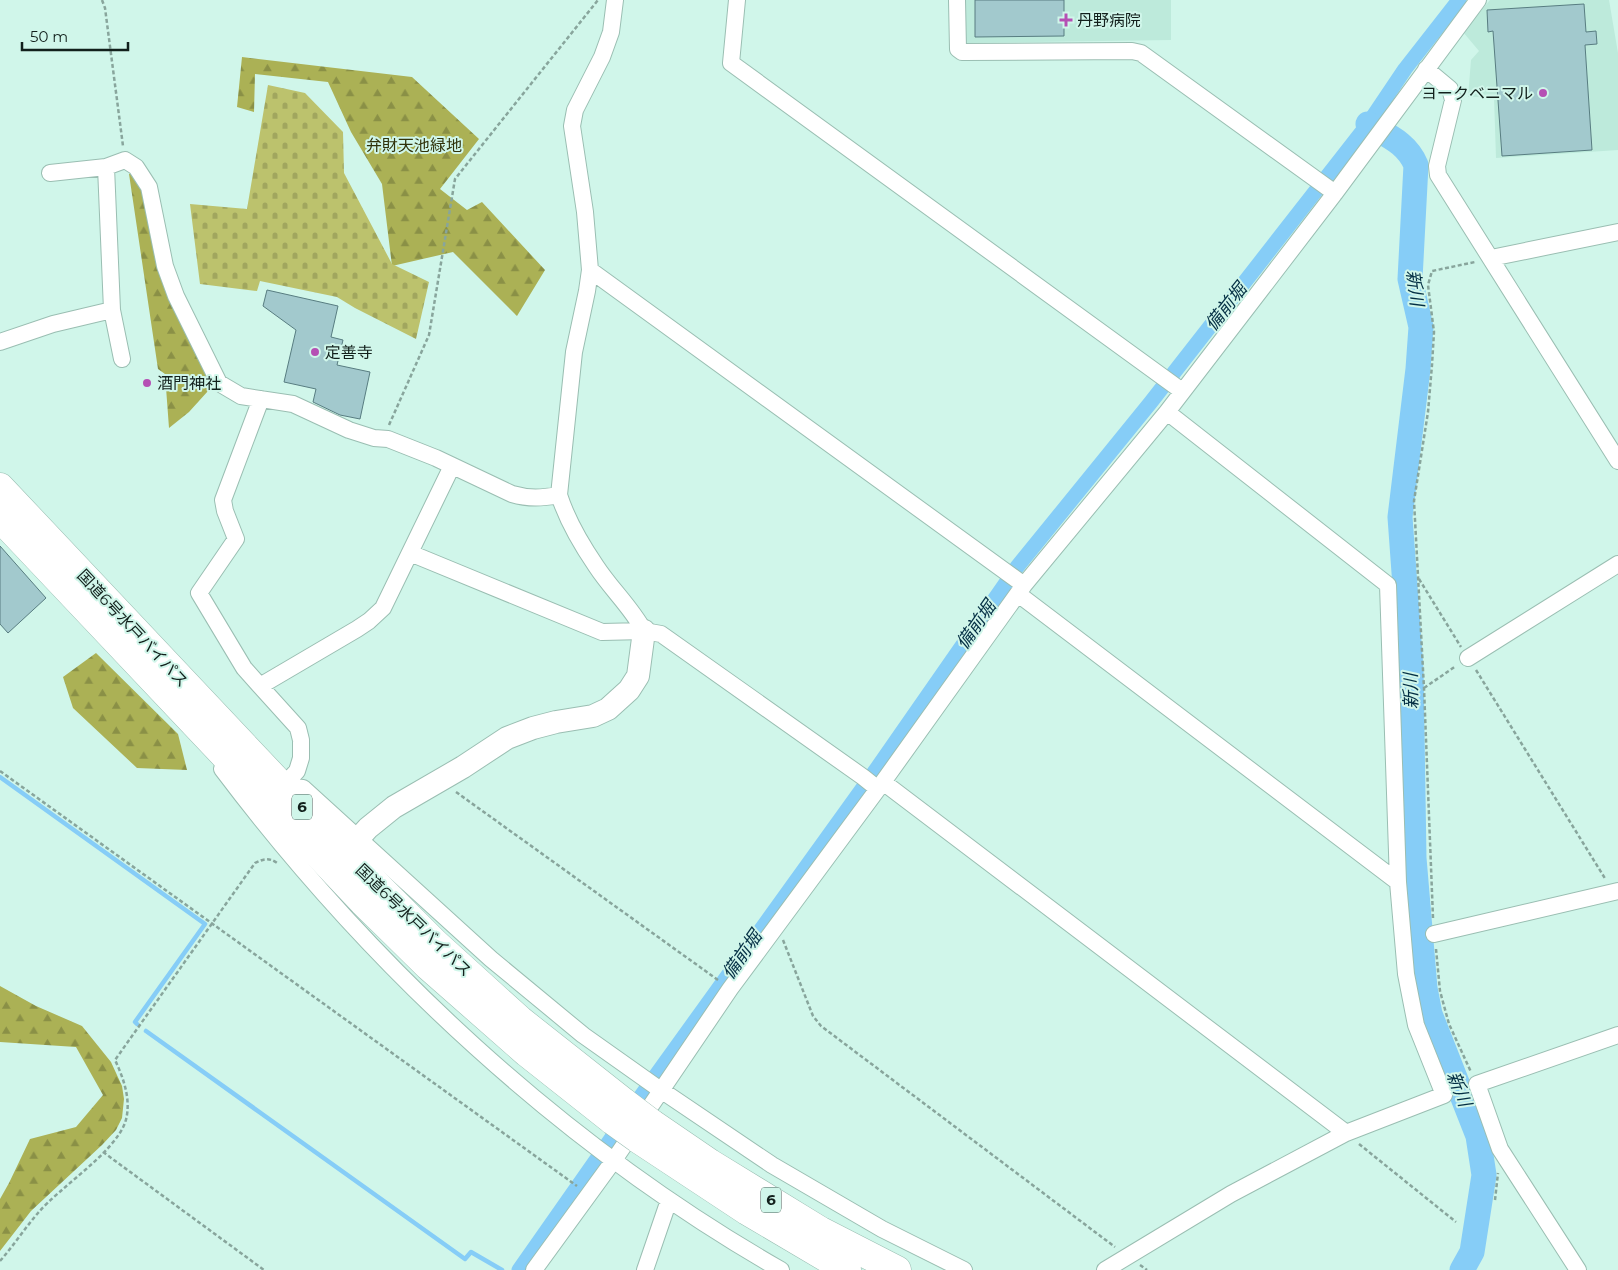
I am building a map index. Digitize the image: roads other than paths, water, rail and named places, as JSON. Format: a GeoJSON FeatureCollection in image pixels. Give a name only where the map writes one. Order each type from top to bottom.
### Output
{"type":"FeatureCollection","features":[{"type":"Feature","properties":{"kind":"highway","name":"国道6号水戸バイパス"},"geometry":{"type":"LineString","coordinates":[[0,487],[283,786],[348,858],[435,943],[619,1112]]}},
{"type":"Feature","properties":{"kind":"highway","name":"国道6号水戸バイパス"},"geometry":{"type":"LineString","coordinates":[[0,518],[363,902],[428,966],[527,1053],[619,1112],[747,1211],[847,1270]]}},
{"type":"Feature","properties":{"kind":"highway","name":"国道6号水戸バイパス"},"geometry":{"type":"LineString","coordinates":[[644,1130],[710,1163],[822,1231],[897,1270]]}},
{"type":"Feature","properties":{"kind":"street"},"geometry":{"type":"LineString","coordinates":[[359,838],[368,828],[394,807],[507,738],[556,722],[593,716],[608,709],[629,690],[638,676],[644,631],[635,616],[597,568],[565,512],[559,495],[574,352],[590,270],[585,212],[572,126],[575,110],[602,57],[608,40],[615,0]]}},
{"type":"Feature","properties":{"kind":"street"},"geometry":{"type":"LineString","coordinates":[[737,0],[731,64],[1174,386]]}},
{"type":"Feature","properties":{"kind":"street"},"geometry":{"type":"LineString","coordinates":[[957,0],[958,49],[962,52],[1132,51],[1141,53],[1327,187]]}},
{"type":"Feature","properties":{"kind":"street"},"geometry":{"type":"LineString","coordinates":[[534,1270],[605,1154],[653,1085],[778,926],[874,783],[1017,583],[1167,412],[1174,386],[1327,187],[1375,139],[1478,0]]}},
{"type":"Feature","properties":{"kind":"street"},"geometry":{"type":"LineString","coordinates":[[1426,69],[1450,89],[1453,100],[1437,166],[1438,175],[1618,460]]}},
{"type":"Feature","properties":{"kind":"street"},"geometry":{"type":"LineString","coordinates":[[50,173],[106,167],[125,160],[136,167],[149,187],[167,274],[219,383],[241,396],[293,404],[349,430],[382,439],[436,458],[512,494],[540,498],[559,495]]}},
{"type":"Feature","properties":{"kind":"street"},"geometry":{"type":"LineString","coordinates":[[106,167],[112,310],[122,360]]}},
{"type":"Feature","properties":{"kind":"street"},"geometry":{"type":"LineString","coordinates":[[1491,258],[1618,232]]}},
{"type":"Feature","properties":{"kind":"street"},"geometry":{"type":"LineString","coordinates":[[590,270],[1017,583],[1398,882]]}},
{"type":"Feature","properties":{"kind":"street"},"geometry":{"type":"LineString","coordinates":[[0,342],[53,324],[112,310]]}},
{"type":"Feature","properties":{"kind":"street"},"geometry":{"type":"LineString","coordinates":[[261,399],[223,500],[225,511],[236,539],[199,593],[244,668],[298,728],[301,740],[301,758],[296,771],[283,786]]}},
{"type":"Feature","properties":{"kind":"street"},"geometry":{"type":"LineString","coordinates":[[1105,1270],[1231,1194],[1346,1133],[1444,1096],[1416,1025],[1406,974],[1398,882],[1388,585],[1167,412]]}},
{"type":"Feature","properties":{"kind":"street"},"geometry":{"type":"LineString","coordinates":[[260,686],[369,621],[385,603],[452,466]]}},
{"type":"Feature","properties":{"kind":"street"},"geometry":{"type":"LineString","coordinates":[[410,553],[602,632],[644,631],[661,634],[874,783],[1346,1133]]}},
{"type":"Feature","properties":{"kind":"street"},"geometry":{"type":"LineString","coordinates":[[1468,658],[1618,564]]}},
{"type":"Feature","properties":{"kind":"street"},"geometry":{"type":"LineString","coordinates":[[170,699],[245,800],[318,888],[433,1008],[485,1055],[605,1154],[670,1200],[780,1270]]}},
{"type":"Feature","properties":{"kind":"street"},"geometry":{"type":"LineString","coordinates":[[283,786],[303,788],[491,959],[584,1035],[653,1085],[772,1165],[882,1229],[964,1270]]}},
{"type":"Feature","properties":{"kind":"street"},"geometry":{"type":"LineString","coordinates":[[1434,928],[1613,887]]}},
{"type":"Feature","properties":{"kind":"street"},"geometry":{"type":"LineString","coordinates":[[1578,1270],[1500,1149],[1477,1084],[1618,1035]]}},
{"type":"Feature","properties":{"kind":"street"},"geometry":{"type":"LineString","coordinates":[[645,1270],[670,1200]]}},
{"type":"Feature","properties":{"kind":"waterway","name":"備前堀"},"geometry":{"type":"LineString","coordinates":[[519,1270],[641,1096],[873,774],[1017,567],[1151,402],[1368,124],[1405,69],[1459,0]]}},
{"type":"Feature","properties":{"kind":"waterway","name":"新川"},"geometry":{"type":"LineString","coordinates":[[1368,124],[1390,136],[1408,151],[1416,165],[1410,279],[1421,327],[1418,369],[1400,517],[1411,669],[1414,858],[1425,988],[1430,1014],[1478,1136],[1484,1175],[1472,1252],[1462,1270]]}},
{"type":"Feature","properties":{"kind":"waterway"},"geometry":{"type":"LineString","coordinates":[[0,777],[205,924],[135,1022],[137,1024]]}},
{"type":"Feature","properties":{"kind":"waterway"},"geometry":{"type":"LineString","coordinates":[[146,1031],[465,1259],[471,1252],[502,1270]]}},
{"type":"Feature","properties":{"kind":"place","name":"丹野病院"},"geometry":{"type":"Point","coordinates":[1066,20]}},
{"type":"Feature","properties":{"kind":"place","name":"ヨークベニマル"},"geometry":{"type":"Point","coordinates":[1543,93]}},
{"type":"Feature","properties":{"kind":"place","name":"定善寺"},"geometry":{"type":"Point","coordinates":[315,352]}},
{"type":"Feature","properties":{"kind":"place","name":"酒門神社"},"geometry":{"type":"Point","coordinates":[147,383]}},
{"type":"Feature","properties":{"kind":"park label","name":"弁財天池緑地"},"geometry":{"type":"Point","coordinates":[414,145]}}]}
